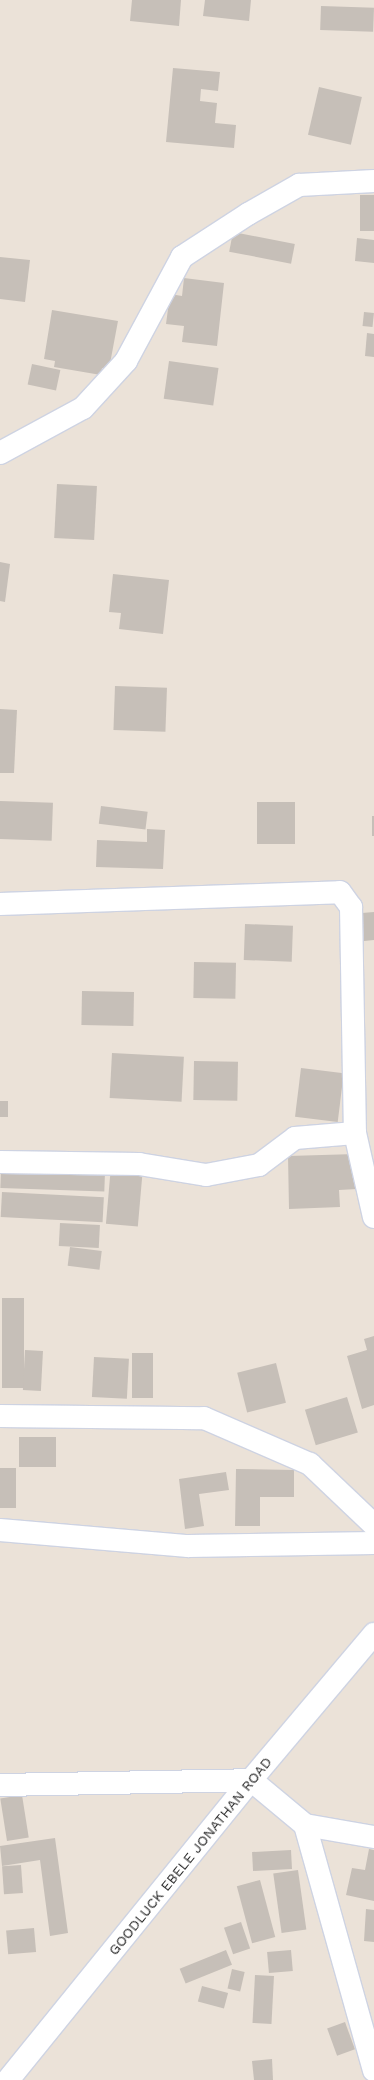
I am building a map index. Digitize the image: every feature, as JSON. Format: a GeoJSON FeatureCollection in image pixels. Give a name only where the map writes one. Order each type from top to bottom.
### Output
{"type":"FeatureCollection","features":[{"type":"Feature","properties":{"kind":"street"},"geometry":{"type":"LineString","coordinates":[[0,453],[83,408],[126,361],[182,257],[248,214],[299,185],[374,181]]}},
{"type":"Feature","properties":{"kind":"street"},"geometry":{"type":"LineString","coordinates":[[0,904],[340,892],[351,907],[355,1133],[374,1217]]}},
{"type":"Feature","properties":{"kind":"street"},"geometry":{"type":"LineString","coordinates":[[0,1162],[138,1164],[206,1175],[259,1165],[295,1138],[355,1133]]}},
{"type":"Feature","properties":{"kind":"street"},"geometry":{"type":"LineString","coordinates":[[0,1416],[204,1418],[310,1464],[374,1526]]}},
{"type":"Feature","properties":{"kind":"street"},"geometry":{"type":"LineString","coordinates":[[0,1530],[188,1546],[374,1544]]}},
{"type":"Feature","properties":{"kind":"street","name":"GOODLUCK EBELE JONATHAN ROAD"},"geometry":{"type":"LineString","coordinates":[[8,2080],[251,1780],[374,1634]]}},
{"type":"Feature","properties":{"kind":"street"},"geometry":{"type":"LineString","coordinates":[[0,1785],[251,1780],[305,1824],[374,1837]]}},
{"type":"Feature","properties":{"kind":"street"},"geometry":{"type":"LineString","coordinates":[[305,1824],[374,2070]]}},
{"type":"Feature","properties":{"kind":"building"},"geometry":{"type":"Polygon","coordinates":[[[132,0],[181,0],[179,26],[130,21],[132,0]]]}},
{"type":"Feature","properties":{"kind":"building"},"geometry":{"type":"Polygon","coordinates":[[[205,0],[251,0],[249,21],[203,16],[205,0]]]}},
{"type":"Feature","properties":{"kind":"building"},"geometry":{"type":"Polygon","coordinates":[[[321,6],[374,8],[373,32],[320,30],[321,6]]]}},
{"type":"Feature","properties":{"kind":"building"},"geometry":{"type":"Polygon","coordinates":[[[173,68],[220,72],[218,91],[201,89],[200,101],[217,103],[215,123],[236,125],[234,148],[166,142],[173,68]]]}},
{"type":"Feature","properties":{"kind":"building"},"geometry":{"type":"Polygon","coordinates":[[[319,87],[362,97],[351,145],[308,135],[319,87]]]}},
{"type":"Feature","properties":{"kind":"building"},"geometry":{"type":"Polygon","coordinates":[[[360,195],[374,195],[374,231],[360,231],[360,195]]]}},
{"type":"Feature","properties":{"kind":"building"},"geometry":{"type":"Polygon","coordinates":[[[233,232],[295,244],[291,264],[229,252],[233,232]]]}},
{"type":"Feature","properties":{"kind":"building"},"geometry":{"type":"Polygon","coordinates":[[[357,238],[374,240],[374,263],[355,261],[357,238]]]}},
{"type":"Feature","properties":{"kind":"building"},"geometry":{"type":"Polygon","coordinates":[[[0,257],[30,260],[25,302],[0,299],[0,257]]]}},
{"type":"Feature","properties":{"kind":"building"},"geometry":{"type":"Polygon","coordinates":[[[184,278],[224,283],[217,346],[182,342],[184,326],[166,324],[170,294],[182,296],[184,278]]]}},
{"type":"Feature","properties":{"kind":"building"},"geometry":{"type":"Polygon","coordinates":[[[52,310],[118,321],[109,369],[102,368],[101,375],[54,367],[55,361],[44,359],[52,310]]]}},
{"type":"Feature","properties":{"kind":"building"},"geometry":{"type":"Polygon","coordinates":[[[364,312],[374,313],[372,327],[363,326],[364,312]]]}},
{"type":"Feature","properties":{"kind":"building"},"geometry":{"type":"Polygon","coordinates":[[[367,333],[374,334],[374,357],[365,356],[367,333]]]}},
{"type":"Feature","properties":{"kind":"building"},"geometry":{"type":"Polygon","coordinates":[[[169,361],[219,368],[213,406],[164,399],[169,361]]]}},
{"type":"Feature","properties":{"kind":"building"},"geometry":{"type":"Polygon","coordinates":[[[32,364],[60,370],[56,391],[28,385],[32,364]]]}},
{"type":"Feature","properties":{"kind":"building"},"geometry":{"type":"Polygon","coordinates":[[[57,484],[97,486],[94,540],[54,538],[57,484]]]}},
{"type":"Feature","properties":{"kind":"building"},"geometry":{"type":"Polygon","coordinates":[[[0,562],[10,564],[5,602],[0,601],[0,562]]]}},
{"type":"Feature","properties":{"kind":"building"},"geometry":{"type":"Polygon","coordinates":[[[113,574],[169,580],[163,634],[119,629],[121,613],[109,612],[113,574]]]}},
{"type":"Feature","properties":{"kind":"building"},"geometry":{"type":"Polygon","coordinates":[[[115,686],[167,688],[165,732],[113,730],[115,686]]]}},
{"type":"Feature","properties":{"kind":"building"},"geometry":{"type":"Polygon","coordinates":[[[0,709],[17,710],[14,773],[0,773],[0,709]]]}},
{"type":"Feature","properties":{"kind":"building"},"geometry":{"type":"Polygon","coordinates":[[[0,801],[53,803],[52,841],[0,839],[0,801]]]}},
{"type":"Feature","properties":{"kind":"building"},"geometry":{"type":"Polygon","coordinates":[[[257,802],[295,802],[295,844],[257,844],[257,802]]]}},
{"type":"Feature","properties":{"kind":"building"},"geometry":{"type":"Polygon","coordinates":[[[101,806],[148,812],[145,830],[99,824],[101,806]]]}},
{"type":"Feature","properties":{"kind":"building"},"geometry":{"type":"Polygon","coordinates":[[[372,816],[374,816],[374,836],[372,836],[372,816]]]}},
{"type":"Feature","properties":{"kind":"building"},"geometry":{"type":"Polygon","coordinates":[[[147,829],[165,830],[163,869],[96,867],[97,840],[147,842],[147,829]]]}},
{"type":"Feature","properties":{"kind":"building"},"geometry":{"type":"Polygon","coordinates":[[[374,912],[374,940],[364,941],[362,913],[374,912]]]}},
{"type":"Feature","properties":{"kind":"building"},"geometry":{"type":"Polygon","coordinates":[[[245,924],[293,926],[292,962],[244,960],[245,924]]]}},
{"type":"Feature","properties":{"kind":"building"},"geometry":{"type":"Polygon","coordinates":[[[194,962],[236,963],[235,999],[193,998],[194,962]]]}},
{"type":"Feature","properties":{"kind":"building"},"geometry":{"type":"Polygon","coordinates":[[[82,991],[134,992],[133,1026],[81,1025],[82,991]]]}},
{"type":"Feature","properties":{"kind":"building"},"geometry":{"type":"Polygon","coordinates":[[[112,1053],[184,1057],[182,1102],[110,1098],[112,1053]]]}},
{"type":"Feature","properties":{"kind":"building"},"geometry":{"type":"Polygon","coordinates":[[[194,1061],[238,1062],[237,1101],[193,1100],[194,1061]]]}},
{"type":"Feature","properties":{"kind":"building"},"geometry":{"type":"Polygon","coordinates":[[[301,1068],[344,1073],[338,1122],[295,1117],[301,1068]]]}},
{"type":"Feature","properties":{"kind":"building"},"geometry":{"type":"Polygon","coordinates":[[[0,1101],[8,1101],[8,1117],[0,1117],[0,1101]]]}},
{"type":"Feature","properties":{"kind":"building"},"geometry":{"type":"Polygon","coordinates":[[[356,1154],[357,1189],[339,1190],[340,1207],[289,1209],[288,1156],[356,1154]]]}},
{"type":"Feature","properties":{"kind":"building"},"geometry":{"type":"Polygon","coordinates":[[[111,1166],[143,1169],[138,1227],[106,1224],[111,1166]]]}},
{"type":"Feature","properties":{"kind":"building"},"geometry":{"type":"Polygon","coordinates":[[[1,1170],[105,1174],[104,1192],[0,1188],[1,1170]]]}},
{"type":"Feature","properties":{"kind":"building"},"geometry":{"type":"Polygon","coordinates":[[[2,1192],[104,1197],[103,1222],[1,1217],[2,1192]]]}},
{"type":"Feature","properties":{"kind":"building"},"geometry":{"type":"Polygon","coordinates":[[[60,1223],[100,1225],[99,1248],[59,1246],[60,1223]]]}},
{"type":"Feature","properties":{"kind":"building"},"geometry":{"type":"Polygon","coordinates":[[[70,1247],[102,1251],[99,1270],[68,1266],[70,1247]]]}},
{"type":"Feature","properties":{"kind":"building"},"geometry":{"type":"Polygon","coordinates":[[[2,1298],[24,1298],[24,1388],[2,1388],[2,1298]]]}},
{"type":"Feature","properties":{"kind":"building"},"geometry":{"type":"Polygon","coordinates":[[[374,1336],[374,1405],[362,1409],[347,1356],[367,1350],[364,1339],[374,1336]]]}},
{"type":"Feature","properties":{"kind":"building"},"geometry":{"type":"Polygon","coordinates":[[[25,1350],[43,1351],[41,1391],[23,1390],[25,1350]]]}},
{"type":"Feature","properties":{"kind":"building"},"geometry":{"type":"Polygon","coordinates":[[[132,1353],[153,1353],[153,1398],[132,1398],[132,1353]]]}},
{"type":"Feature","properties":{"kind":"building"},"geometry":{"type":"Polygon","coordinates":[[[94,1357],[129,1359],[127,1399],[92,1397],[94,1357]]]}},
{"type":"Feature","properties":{"kind":"building"},"geometry":{"type":"Polygon","coordinates":[[[276,1363],[286,1403],[247,1412],[237,1373],[276,1363]]]}},
{"type":"Feature","properties":{"kind":"building"},"geometry":{"type":"Polygon","coordinates":[[[347,1397],[358,1432],[316,1445],[305,1410],[347,1397]]]}},
{"type":"Feature","properties":{"kind":"building"},"geometry":{"type":"Polygon","coordinates":[[[19,1437],[56,1437],[56,1467],[19,1467],[19,1437]]]}},
{"type":"Feature","properties":{"kind":"building"},"geometry":{"type":"Polygon","coordinates":[[[0,1468],[16,1468],[16,1508],[0,1508],[0,1468]]]}},
{"type":"Feature","properties":{"kind":"building"},"geometry":{"type":"Polygon","coordinates":[[[236,1469],[294,1470],[294,1497],[260,1497],[260,1526],[235,1526],[236,1469]]]}},
{"type":"Feature","properties":{"kind":"building"},"geometry":{"type":"Polygon","coordinates":[[[226,1472],[229,1490],[199,1494],[204,1526],[185,1529],[179,1479],[226,1472]]]}},
{"type":"Feature","properties":{"kind":"building"},"geometry":{"type":"Polygon","coordinates":[[[22,1795],[29,1837],[7,1841],[0,1798],[22,1795]]]}},
{"type":"Feature","properties":{"kind":"building"},"geometry":{"type":"Polygon","coordinates":[[[55,1838],[68,1933],[50,1936],[40,1860],[2,1866],[0,1846],[55,1838]]]}},
{"type":"Feature","properties":{"kind":"building"},"geometry":{"type":"Polygon","coordinates":[[[369,1849],[374,1850],[374,1901],[346,1895],[352,1868],[365,1870],[369,1849]]]}},
{"type":"Feature","properties":{"kind":"building"},"geometry":{"type":"Polygon","coordinates":[[[291,1850],[292,1869],[253,1871],[252,1852],[291,1850]]]}},
{"type":"Feature","properties":{"kind":"building"},"geometry":{"type":"Polygon","coordinates":[[[21,1865],[23,1893],[4,1894],[2,1866],[21,1865]]]}},
{"type":"Feature","properties":{"kind":"building"},"geometry":{"type":"Polygon","coordinates":[[[298,1870],[306,1929],[282,1933],[273,1873],[298,1870]]]}},
{"type":"Feature","properties":{"kind":"building"},"geometry":{"type":"Polygon","coordinates":[[[260,1880],[275,1937],[252,1943],[237,1886],[260,1880]]]}},
{"type":"Feature","properties":{"kind":"building"},"geometry":{"type":"Polygon","coordinates":[[[366,1909],[374,1910],[374,1942],[364,1941],[366,1909]]]}},
{"type":"Feature","properties":{"kind":"building"},"geometry":{"type":"Polygon","coordinates":[[[241,1922],[250,1948],[233,1954],[224,1928],[241,1922]]]}},
{"type":"Feature","properties":{"kind":"building"},"geometry":{"type":"Polygon","coordinates":[[[34,1928],[36,1952],[8,1954],[6,1930],[34,1928]]]}},
{"type":"Feature","properties":{"kind":"building"},"geometry":{"type":"Polygon","coordinates":[[[226,1950],[232,1965],[186,1984],[180,1969],[226,1950]]]}},
{"type":"Feature","properties":{"kind":"building"},"geometry":{"type":"Polygon","coordinates":[[[291,1950],[293,1971],[269,1973],[267,1952],[291,1950]]]}},
{"type":"Feature","properties":{"kind":"building"},"geometry":{"type":"Polygon","coordinates":[[[232,1969],[245,1972],[240,1991],[228,1988],[232,1969]]]}},
{"type":"Feature","properties":{"kind":"building"},"geometry":{"type":"Polygon","coordinates":[[[255,1975],[274,1976],[271,2024],[252,2023],[255,1975]]]}},
{"type":"Feature","properties":{"kind":"building"},"geometry":{"type":"Polygon","coordinates":[[[202,1986],[228,1993],[224,2008],[198,2001],[202,1986]]]}},
{"type":"Feature","properties":{"kind":"building"},"geometry":{"type":"Polygon","coordinates":[[[345,2022],[355,2049],[337,2056],[327,2028],[345,2022]]]}},
{"type":"Feature","properties":{"kind":"building"},"geometry":{"type":"Polygon","coordinates":[[[272,2059],[273,2080],[254,2080],[252,2061],[272,2059]]]}}]}
